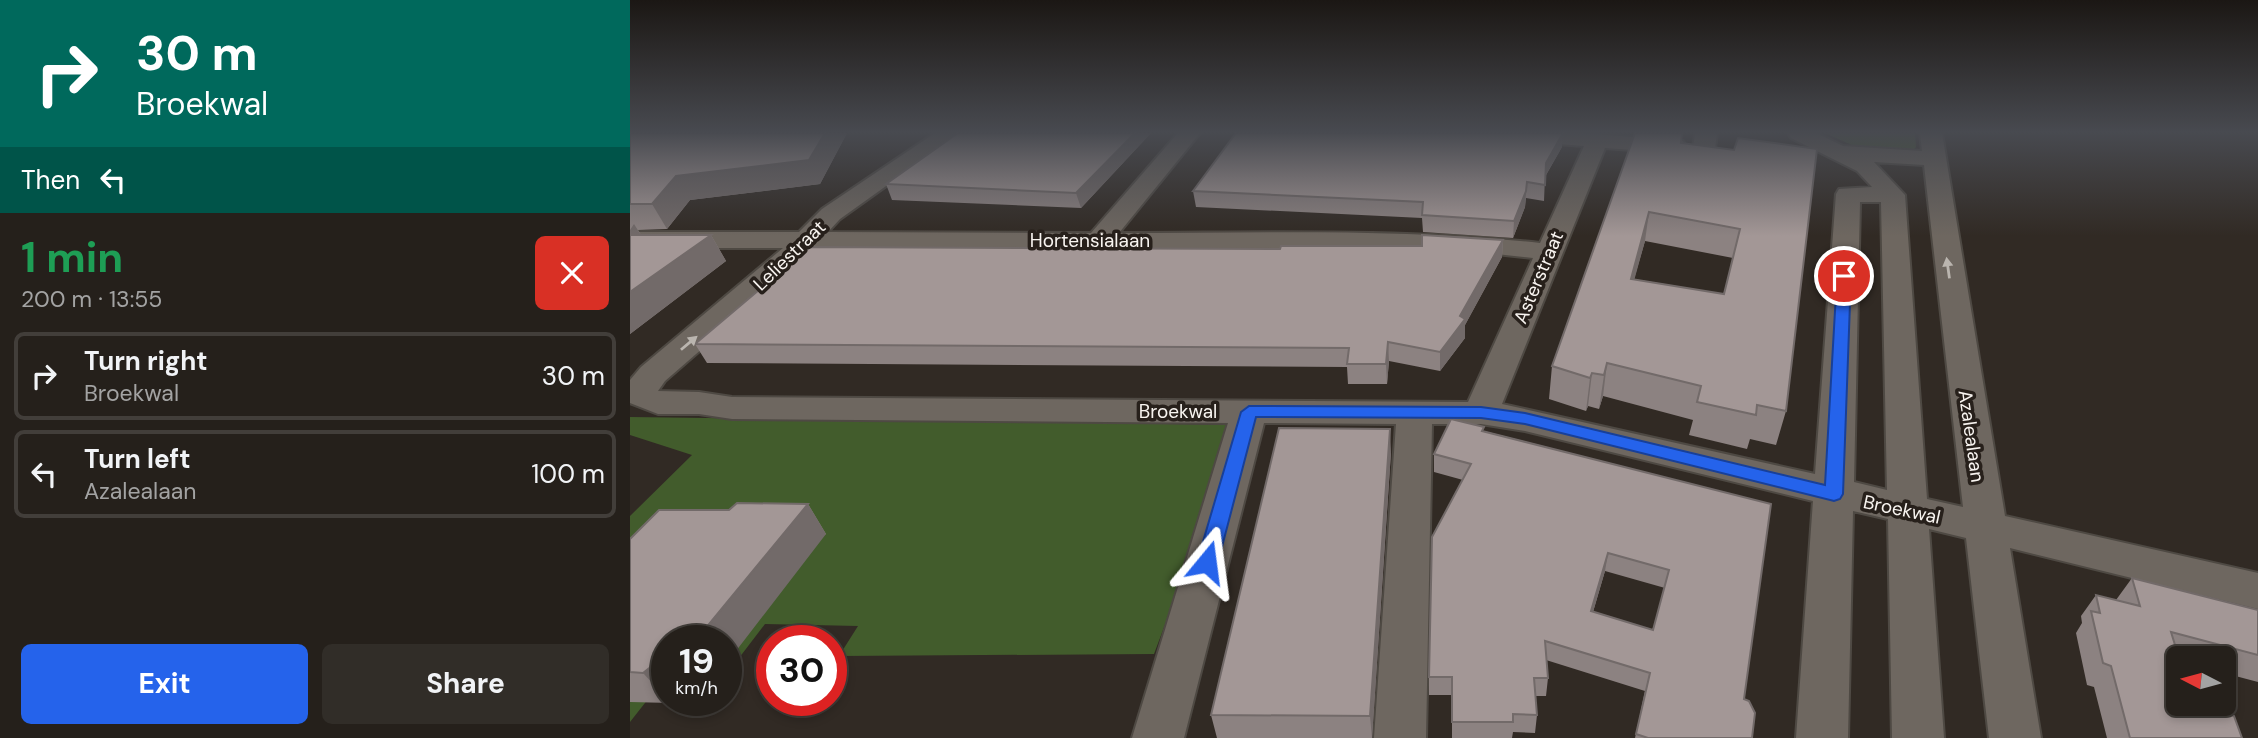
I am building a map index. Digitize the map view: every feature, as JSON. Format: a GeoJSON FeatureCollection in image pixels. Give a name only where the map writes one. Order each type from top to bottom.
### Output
{"type":"FeatureCollection","features":[{"type":"Feature","properties":{"kind":"street","name":"Leliestraat"},"geometry":{"type":"LineString","coordinates":[[635,391],[785,262],[831,214],[899,167]]}},
{"type":"Feature","properties":{"kind":"street"},"geometry":{"type":"LineString","coordinates":[[1099,240],[1160,167]]}},
{"type":"Feature","properties":{"kind":"street","name":"Asterstraat"},"geometry":{"type":"LineString","coordinates":[[1481,413],[1586,167]]}},
{"type":"Feature","properties":{"kind":"street"},"geometry":{"type":"LineString","coordinates":[[1866,167],[1893,195],[1918,738]]}},
{"type":"Feature","properties":{"kind":"street","name":"Azalealaan"},"geometry":{"type":"LineString","coordinates":[[1935,167],[2015,738]]}},
{"type":"Feature","properties":{"kind":"street"},"geometry":{"type":"LineString","coordinates":[[1822,738],[1848,194],[1893,195]]}},
{"type":"Feature","properties":{"kind":"street","name":"Hortensialaan"},"geometry":{"type":"LineString","coordinates":[[630,240],[1397,241],[1477,244],[1549,252]]}},
{"type":"Feature","properties":{"kind":"street","name":"Broekwal"},"geometry":{"type":"LineString","coordinates":[[635,391],[658,403],[699,403],[732,408],[1481,413],[1525,419],[1909,512],[1985,526],[2258,592]]}},
{"type":"Feature","properties":{"kind":"street"},"geometry":{"type":"LineString","coordinates":[[1158,738],[1249,412]]}},
{"type":"Feature","properties":{"kind":"street"},"geometry":{"type":"LineString","coordinates":[[1400,738],[1415,412]]}},
{"type":"Feature","properties":{"kind":"green space"},"geometry":{"type":"Polygon","coordinates":[[[630,417],[1240,425],[1154,654],[847,656],[847,643],[858,626],[765,624],[756,625],[756,636],[742,654],[742,625],[651,625],[651,695],[630,722],[630,516],[692,455],[630,435],[630,417]]]}},
{"type":"Feature","properties":{"kind":"building"},"geometry":{"type":"Polygon","coordinates":[[[630,167],[747,167],[676,176],[652,204],[630,204],[630,167]]]}},
{"type":"Feature","properties":{"kind":"building"},"geometry":{"type":"Polygon","coordinates":[[[909,167],[1101,167],[1076,193],[886,184],[909,167]]]}},
{"type":"Feature","properties":{"kind":"building"},"geometry":{"type":"Polygon","coordinates":[[[1210,167],[1546,167],[1545,185],[1527,182],[1514,221],[1422,215],[1423,202],[1193,191],[1210,167]]]}},
{"type":"Feature","properties":{"kind":"building"},"geometry":{"type":"Polygon","coordinates":[[[1623,167],[1815,167],[1786,411],[1757,405],[1756,415],[1697,402],[1701,386],[1607,363],[1604,375],[1592,373],[1590,378],[1552,366],[1623,167]],[[1649,212],[1631,279],[1724,294],[1740,229],[1649,212]]]}},
{"type":"Feature","properties":{"kind":"building"},"geometry":{"type":"Polygon","coordinates":[[[630,235],[711,235],[630,292],[630,235]]]}},
{"type":"Feature","properties":{"kind":"building"},"geometry":{"type":"Polygon","coordinates":[[[1422,235],[1503,240],[1460,316],[1465,319],[1440,352],[1388,342],[1386,364],[1347,364],[1349,348],[695,344],[810,247],[1280,249],[1281,246],[1422,246],[1422,235]]]}},
{"type":"Feature","properties":{"kind":"building"},"geometry":{"type":"Polygon","coordinates":[[[1451,419],[1484,427],[1482,431],[1771,504],[1744,699],[1749,701],[1755,713],[1752,738],[1648,738],[1636,734],[1650,673],[1545,641],[1548,678],[1534,678],[1537,715],[1513,714],[1513,722],[1452,722],[1452,677],[1429,677],[1432,537],[1471,464],[1434,454],[1451,419]],[[1608,553],[1591,611],[1653,630],[1669,570],[1608,553]]]}},
{"type":"Feature","properties":{"kind":"building"},"geometry":{"type":"Polygon","coordinates":[[[1279,428],[1390,429],[1370,716],[1211,715],[1279,428]]]}},
{"type":"Feature","properties":{"kind":"building"},"geometry":{"type":"Polygon","coordinates":[[[737,503],[808,504],[708,625],[651,625],[651,667],[643,673],[630,672],[630,539],[659,510],[729,510],[737,503]]]}},
{"type":"Feature","properties":{"kind":"building"},"geometry":{"type":"Polygon","coordinates":[[[2132,578],[2258,610],[2258,655],[2236,649],[2236,646],[2224,646],[2171,632],[2175,646],[2166,646],[2166,716],[2234,716],[2242,738],[2130,738],[2111,666],[2103,663],[2091,611],[2100,613],[2096,595],[2140,606],[2132,578]]]}},
{"type":"Feature","properties":{"kind":"route"},"geometry":{"type":"LineString","coordinates":[[1207,562],[1249,412],[1481,413],[1525,419],[1834,494],[1844,276]]}}]}
